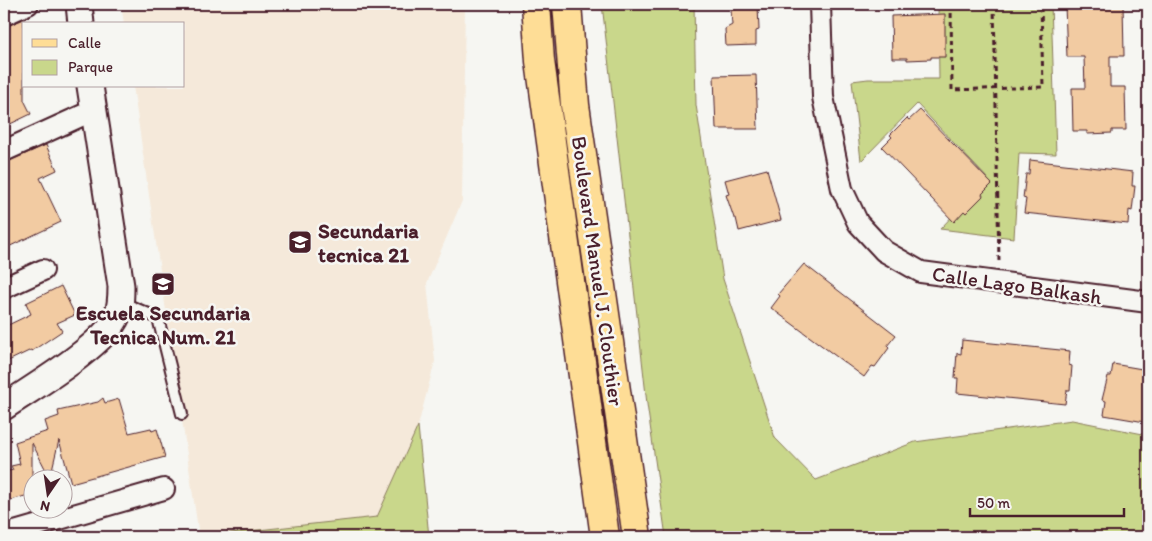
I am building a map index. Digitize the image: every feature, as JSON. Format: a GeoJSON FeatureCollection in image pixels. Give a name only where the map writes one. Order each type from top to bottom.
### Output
{"type":"FeatureCollection","features":[{"type":"Feature","properties":{"kind":"main road","name":"Boulevard Manuel J. Clouthier"},"geometry":{"type":"LineString","coordinates":[[536,4],[540,61],[605,537]]}},
{"type":"Feature","properties":{"kind":"main road","name":"Boulevard Manuel J. Clouthier"},"geometry":{"type":"LineString","coordinates":[[567,4],[575,105],[637,537]]}},
{"type":"Feature","properties":{"kind":"street"},"geometry":{"type":"LineString","coordinates":[[4,15],[28,4]]}},
{"type":"Feature","properties":{"kind":"street"},"geometry":{"type":"LineString","coordinates":[[79,4],[81,22]]}},
{"type":"Feature","properties":{"kind":"street","name":"Calle Lago Balkash"},"geometry":{"type":"LineString","coordinates":[[820,4],[823,97],[842,189],[858,223],[884,251],[921,272],[1148,302]]}},
{"type":"Feature","properties":{"kind":"street"},"geometry":{"type":"LineString","coordinates":[[4,407],[98,340],[117,317],[121,302],[121,286],[90,88]]}},
{"type":"Feature","properties":{"kind":"street"},"geometry":{"type":"LineString","coordinates":[[4,151],[94,110]]}},
{"type":"Feature","properties":{"kind":"street"},"geometry":{"type":"LineString","coordinates":[[4,288],[43,270]]}},
{"type":"Feature","properties":{"kind":"street"},"geometry":{"type":"LineString","coordinates":[[4,535],[164,489]]}},
{"type":"Feature","properties":{"kind":"lane"},"geometry":{"type":"LineString","coordinates":[[121,302],[158,318],[182,414]]}},
{"type":"Feature","properties":{"kind":"path"},"geometry":{"type":"LineString","coordinates":[[950,4],[952,90],[1042,87],[1041,4]]}},
{"type":"Feature","properties":{"kind":"path"},"geometry":{"type":"LineString","coordinates":[[994,4],[999,283]]}},
{"type":"Feature","properties":{"kind":"shaded area","name":"Secundaria tecnica 21"},"geometry":{"type":"Polygon","coordinates":[[[121,4],[465,4],[462,201],[427,283],[435,361],[418,426],[377,517],[199,536],[133,88],[185,88],[185,22],[124,22],[121,4]]]}},
{"type":"Feature","properties":{"kind":"green space"},"geometry":{"type":"Polygon","coordinates":[[[602,4],[694,4],[696,105],[723,279],[775,438],[816,480],[915,442],[1072,420],[1148,435],[1148,537],[666,537],[647,404],[602,4]]]}},
{"type":"Feature","properties":{"kind":"green space"},"geometry":{"type":"Polygon","coordinates":[[[938,4],[1051,4],[1056,154],[1019,153],[1014,238],[940,229],[988,179],[917,104],[861,161],[852,81],[868,79],[939,79],[938,4]]]}},
{"type":"Feature","properties":{"kind":"green space"},"geometry":{"type":"Polygon","coordinates":[[[418,426],[429,537],[194,537],[377,517],[418,426]]]}},
{"type":"Feature","properties":{"kind":"building"},"geometry":{"type":"Polygon","coordinates":[[[737,4],[755,4],[755,6],[758,6],[759,30],[756,31],[756,45],[726,46],[725,29],[732,25],[731,10],[737,9],[737,4]]]}},
{"type":"Feature","properties":{"kind":"building"},"geometry":{"type":"Polygon","coordinates":[[[1123,4],[1124,56],[1110,56],[1110,87],[1125,87],[1126,130],[1112,130],[1112,133],[1087,134],[1087,131],[1073,131],[1072,88],[1085,88],[1084,57],[1067,57],[1065,6],[1123,4]]]}},
{"type":"Feature","properties":{"kind":"building"},"geometry":{"type":"Polygon","coordinates":[[[945,14],[945,57],[907,60],[907,58],[892,58],[891,16],[945,14]]]}},
{"type":"Feature","properties":{"kind":"building"},"geometry":{"type":"Polygon","coordinates":[[[24,19],[24,22],[22,22],[22,88],[24,88],[24,100],[31,114],[4,127],[4,27],[24,19]]]}},
{"type":"Feature","properties":{"kind":"building"},"geometry":{"type":"Polygon","coordinates":[[[756,75],[758,129],[716,129],[714,76],[756,75]]]}},
{"type":"Feature","properties":{"kind":"building"},"geometry":{"type":"Polygon","coordinates":[[[920,110],[992,184],[966,213],[964,211],[954,222],[882,147],[892,137],[890,135],[907,118],[909,120],[920,110]]]}},
{"type":"Feature","properties":{"kind":"building"},"geometry":{"type":"Polygon","coordinates":[[[46,145],[57,170],[40,178],[61,222],[4,249],[4,163],[46,145]]]}},
{"type":"Feature","properties":{"kind":"building"},"geometry":{"type":"Polygon","coordinates":[[[1030,160],[1133,172],[1132,186],[1135,186],[1132,211],[1129,210],[1128,224],[1024,213],[1026,199],[1023,198],[1026,174],[1029,174],[1030,160]]]}},
{"type":"Feature","properties":{"kind":"building"},"geometry":{"type":"Polygon","coordinates":[[[767,169],[781,220],[739,231],[736,218],[734,218],[726,195],[729,194],[725,180],[767,169]]]}},
{"type":"Feature","properties":{"kind":"building"},"geometry":{"type":"Polygon","coordinates":[[[804,264],[896,335],[875,367],[872,366],[864,377],[771,308],[780,296],[778,294],[804,264]]]}},
{"type":"Feature","properties":{"kind":"building"},"geometry":{"type":"Polygon","coordinates":[[[61,286],[75,315],[57,323],[62,331],[32,351],[4,363],[4,327],[31,314],[26,303],[61,286]]]}},
{"type":"Feature","properties":{"kind":"building"},"geometry":{"type":"Polygon","coordinates":[[[962,340],[1070,351],[1069,365],[1072,366],[1070,390],[1067,390],[1065,404],[957,393],[958,378],[955,378],[957,353],[961,354],[962,340]]]}},
{"type":"Feature","properties":{"kind":"building"},"geometry":{"type":"Polygon","coordinates":[[[1113,364],[1148,370],[1148,402],[1145,422],[1104,415],[1106,401],[1102,400],[1108,376],[1111,376],[1113,364]]]}},
{"type":"Feature","properties":{"kind":"building"},"geometry":{"type":"Polygon","coordinates":[[[103,398],[105,403],[119,399],[129,433],[151,428],[152,431],[157,429],[165,457],[72,483],[72,468],[67,468],[59,440],[52,468],[45,468],[32,443],[32,468],[22,468],[22,497],[4,502],[4,472],[13,470],[11,466],[20,464],[15,442],[48,431],[45,421],[59,416],[58,411],[98,402],[103,398]]]}},
{"type":"Feature","properties":{"kind":"place","name":"Secundaria tecnica 21"},"geometry":{"type":"Point","coordinates":[300,242]}},
{"type":"Feature","properties":{"kind":"place","name":"Escuela Secundaria Tecnica Num. 21"},"geometry":{"type":"Point","coordinates":[163,284]}}]}
